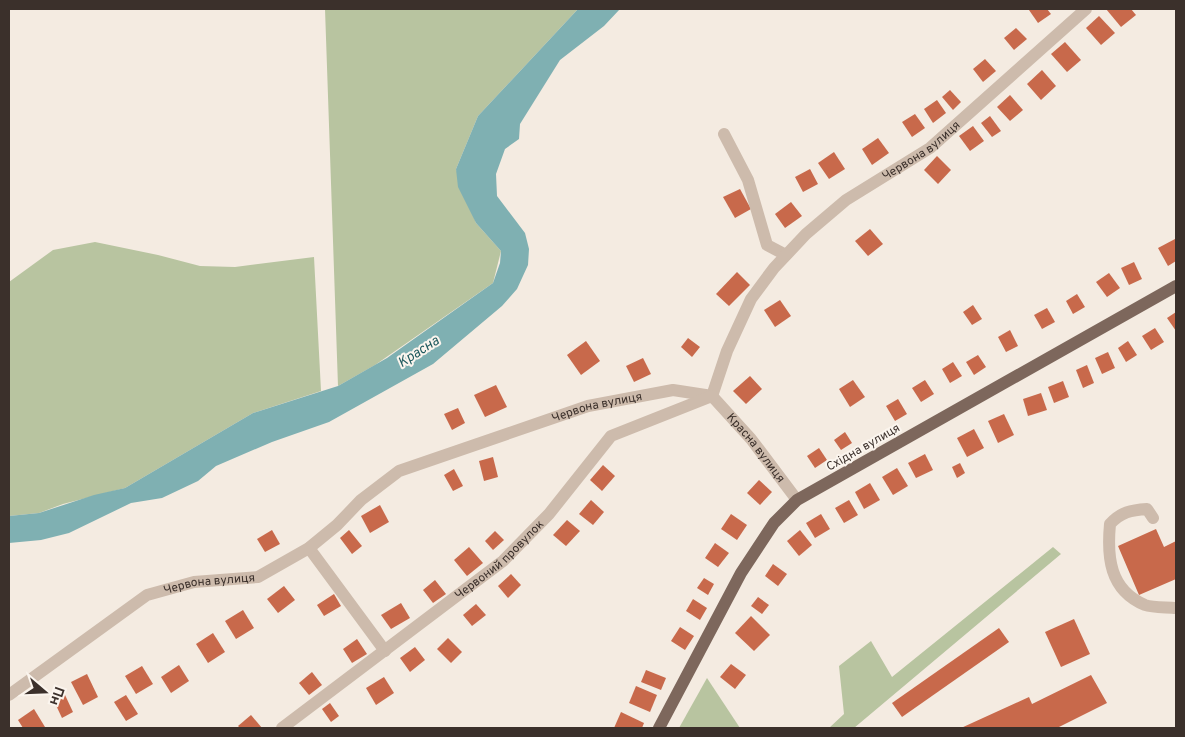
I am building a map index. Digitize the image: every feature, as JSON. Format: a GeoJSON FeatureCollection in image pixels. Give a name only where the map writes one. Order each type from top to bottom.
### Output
{"type":"FeatureCollection","features":[{"type":"Feature","properties":{"kind":"main road","name":"Східна вулиця"},"geometry":{"type":"LineString","coordinates":[[659,728],[741,573],[774,523],[797,500],[1176,286]]}},
{"type":"Feature","properties":{"kind":"street","name":"Червона вулиця"},"geometry":{"type":"LineString","coordinates":[[9,695],[147,595],[194,582],[258,577],[309,548],[337,525],[361,500],[399,471],[588,406],[673,390],[712,396],[727,351],[751,299],[786,255],[806,234],[846,200],[930,148],[1086,9]]}},
{"type":"Feature","properties":{"kind":"street"},"geometry":{"type":"LineString","coordinates":[[724,134],[748,180],[766,245],[786,255]]}},
{"type":"Feature","properties":{"kind":"street","name":"Красна вулиця"},"geometry":{"type":"LineString","coordinates":[[712,396],[751,439],[797,500]]}},
{"type":"Feature","properties":{"kind":"street","name":"Червоний провулок"},"geometry":{"type":"LineString","coordinates":[[282,728],[503,562],[549,514],[611,436],[712,396]]}},
{"type":"Feature","properties":{"kind":"street"},"geometry":{"type":"LineString","coordinates":[[1153,518],[1147,509],[1130,510],[1110,524],[1110,564],[1118,583],[1145,605],[1176,608]]}},
{"type":"Feature","properties":{"kind":"street"},"geometry":{"type":"LineString","coordinates":[[309,548],[385,651]]}},
{"type":"Feature","properties":{"kind":"green space"},"geometry":{"type":"Polygon","coordinates":[[[325,9],[578,9],[478,116],[456,169],[476,223],[501,251],[493,283],[375,365],[338,386],[325,9]]]}},
{"type":"Feature","properties":{"kind":"green space"},"geometry":{"type":"Polygon","coordinates":[[[95,242],[200,266],[235,267],[314,257],[321,391],[253,413],[125,488],[63,504],[39,513],[9,516],[9,282],[53,250],[95,242]]]}},
{"type":"Feature","properties":{"kind":"green space"},"geometry":{"type":"Polygon","coordinates":[[[1053,547],[1061,554],[854,728],[829,728],[844,714],[839,666],[871,641],[892,677],[1053,547]]]}},
{"type":"Feature","properties":{"kind":"green space"},"geometry":{"type":"Polygon","coordinates":[[[707,678],[740,728],[679,728],[707,678]]]}},
{"type":"Feature","properties":{"kind":"water","name":"Красна"},"geometry":{"type":"Polygon","coordinates":[[[578,9],[620,9],[604,26],[560,60],[520,124],[519,139],[505,149],[496,174],[497,196],[525,233],[529,249],[528,265],[517,289],[502,306],[433,364],[329,422],[272,442],[216,466],[198,481],[162,498],[131,503],[69,533],[41,540],[9,543],[9,516],[39,513],[94,495],[125,488],[253,413],[338,386],[387,358],[493,283],[500,263],[501,251],[476,223],[458,187],[456,169],[478,116],[578,9]]]}},
{"type":"Feature","properties":{"kind":"building"},"geometry":{"type":"Polygon","coordinates":[[[1047,9],[1051,14],[1038,23],[1029,10],[1047,9]]]}},
{"type":"Feature","properties":{"kind":"building"},"geometry":{"type":"Polygon","coordinates":[[[1106,9],[1131,9],[1136,15],[1121,27],[1106,9]]]}},
{"type":"Feature","properties":{"kind":"building"},"geometry":{"type":"Polygon","coordinates":[[[1099,16],[1115,33],[1101,45],[1086,28],[1099,16]]]}},
{"type":"Feature","properties":{"kind":"building"},"geometry":{"type":"Polygon","coordinates":[[[1016,28],[1027,39],[1014,50],[1004,38],[1016,28]]]}},
{"type":"Feature","properties":{"kind":"building"},"geometry":{"type":"Polygon","coordinates":[[[1065,42],[1081,60],[1067,72],[1051,54],[1065,42]]]}},
{"type":"Feature","properties":{"kind":"building"},"geometry":{"type":"Polygon","coordinates":[[[985,59],[996,71],[983,82],[973,69],[985,59]]]}},
{"type":"Feature","properties":{"kind":"building"},"geometry":{"type":"Polygon","coordinates":[[[1042,70],[1056,86],[1041,100],[1027,84],[1042,70]]]}},
{"type":"Feature","properties":{"kind":"building"},"geometry":{"type":"Polygon","coordinates":[[[950,90],[961,102],[953,110],[942,97],[950,90]]]}},
{"type":"Feature","properties":{"kind":"building"},"geometry":{"type":"Polygon","coordinates":[[[1010,95],[1023,110],[1010,121],[997,107],[1010,95]]]}},
{"type":"Feature","properties":{"kind":"building"},"geometry":{"type":"Polygon","coordinates":[[[937,100],[946,113],[933,123],[924,109],[937,100]]]}},
{"type":"Feature","properties":{"kind":"building"},"geometry":{"type":"Polygon","coordinates":[[[915,114],[925,128],[912,137],[902,122],[915,114]]]}},
{"type":"Feature","properties":{"kind":"building"},"geometry":{"type":"Polygon","coordinates":[[[990,116],[1001,131],[992,137],[981,123],[990,116]]]}},
{"type":"Feature","properties":{"kind":"building"},"geometry":{"type":"Polygon","coordinates":[[[973,126],[984,141],[970,151],[959,136],[973,126]]]}},
{"type":"Feature","properties":{"kind":"building"},"geometry":{"type":"Polygon","coordinates":[[[878,138],[889,153],[872,165],[862,149],[878,138]]]}},
{"type":"Feature","properties":{"kind":"building"},"geometry":{"type":"Polygon","coordinates":[[[834,152],[845,169],[829,179],[818,163],[834,152]]]}},
{"type":"Feature","properties":{"kind":"building"},"geometry":{"type":"Polygon","coordinates":[[[937,156],[951,170],[938,184],[924,170],[937,156]]]}},
{"type":"Feature","properties":{"kind":"building"},"geometry":{"type":"Polygon","coordinates":[[[810,169],[818,184],[803,192],[795,177],[810,169]]]}},
{"type":"Feature","properties":{"kind":"building"},"geometry":{"type":"Polygon","coordinates":[[[740,189],[751,209],[735,218],[723,197],[740,189]]]}},
{"type":"Feature","properties":{"kind":"building"},"geometry":{"type":"Polygon","coordinates":[[[791,202],[802,216],[785,228],[775,214],[791,202]]]}},
{"type":"Feature","properties":{"kind":"building"},"geometry":{"type":"Polygon","coordinates":[[[870,229],[883,244],[868,256],[855,241],[870,229]]]}},
{"type":"Feature","properties":{"kind":"building"},"geometry":{"type":"Polygon","coordinates":[[[1175,239],[1176,261],[1168,266],[1158,248],[1175,239]]]}},
{"type":"Feature","properties":{"kind":"building"},"geometry":{"type":"Polygon","coordinates":[[[1134,262],[1142,279],[1129,285],[1121,268],[1134,262]]]}},
{"type":"Feature","properties":{"kind":"building"},"geometry":{"type":"Polygon","coordinates":[[[737,272],[750,285],[729,306],[716,294],[737,272]]]}},
{"type":"Feature","properties":{"kind":"building"},"geometry":{"type":"Polygon","coordinates":[[[1109,273],[1120,288],[1107,297],[1096,282],[1109,273]]]}},
{"type":"Feature","properties":{"kind":"building"},"geometry":{"type":"Polygon","coordinates":[[[1077,294],[1085,307],[1073,314],[1066,301],[1077,294]]]}},
{"type":"Feature","properties":{"kind":"building"},"geometry":{"type":"Polygon","coordinates":[[[780,300],[791,316],[775,327],[764,310],[780,300]]]}},
{"type":"Feature","properties":{"kind":"building"},"geometry":{"type":"Polygon","coordinates":[[[973,305],[982,319],[972,325],[963,312],[973,305]]]}},
{"type":"Feature","properties":{"kind":"building"},"geometry":{"type":"Polygon","coordinates":[[[1047,308],[1055,322],[1042,329],[1034,315],[1047,308]]]}},
{"type":"Feature","properties":{"kind":"building"},"geometry":{"type":"Polygon","coordinates":[[[1176,312],[1176,331],[1167,318],[1176,312]]]}},
{"type":"Feature","properties":{"kind":"building"},"geometry":{"type":"Polygon","coordinates":[[[1155,328],[1164,342],[1151,350],[1142,336],[1155,328]]]}},
{"type":"Feature","properties":{"kind":"building"},"geometry":{"type":"Polygon","coordinates":[[[1010,330],[1018,346],[1006,352],[998,337],[1010,330]]]}},
{"type":"Feature","properties":{"kind":"building"},"geometry":{"type":"Polygon","coordinates":[[[688,338],[700,347],[692,357],[681,347],[688,338]]]}},
{"type":"Feature","properties":{"kind":"building"},"geometry":{"type":"Polygon","coordinates":[[[586,341],[600,361],[581,375],[567,355],[586,341]]]}},
{"type":"Feature","properties":{"kind":"building"},"geometry":{"type":"Polygon","coordinates":[[[1128,341],[1137,355],[1126,362],[1118,348],[1128,341]]]}},
{"type":"Feature","properties":{"kind":"building"},"geometry":{"type":"Polygon","coordinates":[[[1108,352],[1115,368],[1102,374],[1095,358],[1108,352]]]}},
{"type":"Feature","properties":{"kind":"building"},"geometry":{"type":"Polygon","coordinates":[[[978,355],[986,367],[974,375],[966,362],[978,355]]]}},
{"type":"Feature","properties":{"kind":"building"},"geometry":{"type":"Polygon","coordinates":[[[643,358],[651,374],[634,382],[626,366],[643,358]]]}},
{"type":"Feature","properties":{"kind":"building"},"geometry":{"type":"Polygon","coordinates":[[[953,362],[962,376],[950,383],[942,369],[953,362]]]}},
{"type":"Feature","properties":{"kind":"building"},"geometry":{"type":"Polygon","coordinates":[[[1087,365],[1094,383],[1083,388],[1076,370],[1087,365]]]}},
{"type":"Feature","properties":{"kind":"building"},"geometry":{"type":"Polygon","coordinates":[[[750,376],[762,389],[746,404],[733,391],[750,376]]]}},
{"type":"Feature","properties":{"kind":"building"},"geometry":{"type":"Polygon","coordinates":[[[853,380],[865,397],[850,407],[839,389],[853,380]]]}},
{"type":"Feature","properties":{"kind":"building"},"geometry":{"type":"Polygon","coordinates":[[[925,380],[934,394],[921,402],[912,388],[925,380]]]}},
{"type":"Feature","properties":{"kind":"building"},"geometry":{"type":"Polygon","coordinates":[[[1063,381],[1069,397],[1054,403],[1048,387],[1063,381]]]}},
{"type":"Feature","properties":{"kind":"building"},"geometry":{"type":"Polygon","coordinates":[[[496,385],[507,407],[485,417],[474,395],[496,385]]]}},
{"type":"Feature","properties":{"kind":"building"},"geometry":{"type":"Polygon","coordinates":[[[1041,393],[1047,410],[1028,416],[1023,399],[1041,393]]]}},
{"type":"Feature","properties":{"kind":"building"},"geometry":{"type":"Polygon","coordinates":[[[898,399],[907,414],[895,421],[886,406],[898,399]]]}},
{"type":"Feature","properties":{"kind":"building"},"geometry":{"type":"Polygon","coordinates":[[[458,408],[465,423],[452,430],[444,414],[458,408]]]}},
{"type":"Feature","properties":{"kind":"building"},"geometry":{"type":"Polygon","coordinates":[[[1004,414],[1014,435],[998,443],[988,421],[1004,414]]]}},
{"type":"Feature","properties":{"kind":"building"},"geometry":{"type":"Polygon","coordinates":[[[974,429],[984,448],[967,457],[957,438],[974,429]]]}},
{"type":"Feature","properties":{"kind":"building"},"geometry":{"type":"Polygon","coordinates":[[[845,432],[852,443],[841,450],[834,440],[845,432]]]}},
{"type":"Feature","properties":{"kind":"building"},"geometry":{"type":"Polygon","coordinates":[[[819,448],[827,460],[815,468],[807,456],[819,448]]]}},
{"type":"Feature","properties":{"kind":"building"},"geometry":{"type":"Polygon","coordinates":[[[925,454],[933,470],[916,478],[908,463],[925,454]]]}},
{"type":"Feature","properties":{"kind":"building"},"geometry":{"type":"Polygon","coordinates":[[[493,457],[498,477],[484,481],[479,461],[493,457]]]}},
{"type":"Feature","properties":{"kind":"building"},"geometry":{"type":"Polygon","coordinates":[[[960,463],[965,473],[957,478],[952,467],[960,463]]]}},
{"type":"Feature","properties":{"kind":"building"},"geometry":{"type":"Polygon","coordinates":[[[603,465],[615,476],[602,491],[590,480],[603,465]]]}},
{"type":"Feature","properties":{"kind":"building"},"geometry":{"type":"Polygon","coordinates":[[[897,468],[908,486],[893,495],[882,477],[897,468]]]}},
{"type":"Feature","properties":{"kind":"building"},"geometry":{"type":"Polygon","coordinates":[[[454,469],[463,486],[453,491],[444,475],[454,469]]]}},
{"type":"Feature","properties":{"kind":"building"},"geometry":{"type":"Polygon","coordinates":[[[759,480],[772,492],[760,505],[747,493],[759,480]]]}},
{"type":"Feature","properties":{"kind":"building"},"geometry":{"type":"Polygon","coordinates":[[[870,483],[880,500],[864,509],[855,492],[870,483]]]}},
{"type":"Feature","properties":{"kind":"building"},"geometry":{"type":"Polygon","coordinates":[[[591,500],[604,512],[593,525],[579,514],[591,500]]]}},
{"type":"Feature","properties":{"kind":"building"},"geometry":{"type":"Polygon","coordinates":[[[849,500],[858,515],[844,523],[835,508],[849,500]]]}},
{"type":"Feature","properties":{"kind":"building"},"geometry":{"type":"Polygon","coordinates":[[[380,505],[389,522],[370,533],[361,516],[380,505]]]}},
{"type":"Feature","properties":{"kind":"building"},"geometry":{"type":"Polygon","coordinates":[[[731,514],[747,525],[737,540],[721,529],[731,514]]]}},
{"type":"Feature","properties":{"kind":"building"},"geometry":{"type":"Polygon","coordinates":[[[821,514],[830,529],[815,538],[806,523],[821,514]]]}},
{"type":"Feature","properties":{"kind":"building"},"geometry":{"type":"Polygon","coordinates":[[[567,520],[580,531],[566,546],[553,535],[567,520]]]}},
{"type":"Feature","properties":{"kind":"building"},"geometry":{"type":"Polygon","coordinates":[[[1156,529],[1164,547],[1176,541],[1176,579],[1139,595],[1118,546],[1156,529]]]}},
{"type":"Feature","properties":{"kind":"building"},"geometry":{"type":"Polygon","coordinates":[[[272,530],[280,544],[265,552],[257,539],[272,530]]]}},
{"type":"Feature","properties":{"kind":"building"},"geometry":{"type":"Polygon","coordinates":[[[349,530],[362,546],[352,554],[340,538],[349,530]]]}},
{"type":"Feature","properties":{"kind":"building"},"geometry":{"type":"Polygon","coordinates":[[[800,530],[812,545],[799,556],[787,541],[800,530]]]}},
{"type":"Feature","properties":{"kind":"building"},"geometry":{"type":"Polygon","coordinates":[[[495,531],[504,540],[493,550],[485,541],[495,531]]]}},
{"type":"Feature","properties":{"kind":"building"},"geometry":{"type":"Polygon","coordinates":[[[715,543],[729,553],[718,567],[705,558],[715,543]]]}},
{"type":"Feature","properties":{"kind":"building"},"geometry":{"type":"Polygon","coordinates":[[[469,547],[483,563],[467,576],[454,560],[469,547]]]}},
{"type":"Feature","properties":{"kind":"building"},"geometry":{"type":"Polygon","coordinates":[[[773,564],[787,574],[778,586],[765,576],[773,564]]]}},
{"type":"Feature","properties":{"kind":"building"},"geometry":{"type":"Polygon","coordinates":[[[511,574],[521,585],[508,598],[498,586],[511,574]]]}},
{"type":"Feature","properties":{"kind":"building"},"geometry":{"type":"Polygon","coordinates":[[[704,578],[714,584],[708,595],[697,588],[704,578]]]}},
{"type":"Feature","properties":{"kind":"building"},"geometry":{"type":"Polygon","coordinates":[[[435,580],[446,594],[433,603],[423,590],[435,580]]]}},
{"type":"Feature","properties":{"kind":"building"},"geometry":{"type":"Polygon","coordinates":[[[284,586],[295,600],[278,613],[267,599],[284,586]]]}},
{"type":"Feature","properties":{"kind":"building"},"geometry":{"type":"Polygon","coordinates":[[[334,594],[341,606],[324,616],[317,605],[334,594]]]}},
{"type":"Feature","properties":{"kind":"building"},"geometry":{"type":"Polygon","coordinates":[[[758,597],[769,605],[762,614],[751,606],[758,597]]]}},
{"type":"Feature","properties":{"kind":"building"},"geometry":{"type":"Polygon","coordinates":[[[693,599],[707,608],[700,620],[686,611],[693,599]]]}},
{"type":"Feature","properties":{"kind":"building"},"geometry":{"type":"Polygon","coordinates":[[[401,603],[410,618],[391,629],[381,615],[401,603]]]}},
{"type":"Feature","properties":{"kind":"building"},"geometry":{"type":"Polygon","coordinates":[[[476,604],[486,615],[472,626],[463,615],[476,604]]]}},
{"type":"Feature","properties":{"kind":"building"},"geometry":{"type":"Polygon","coordinates":[[[243,610],[254,628],[236,639],[225,621],[243,610]]]}},
{"type":"Feature","properties":{"kind":"building"},"geometry":{"type":"Polygon","coordinates":[[[751,616],[770,635],[754,651],[735,633],[751,616]]]}},
{"type":"Feature","properties":{"kind":"building"},"geometry":{"type":"Polygon","coordinates":[[[1074,619],[1090,654],[1061,667],[1045,632],[1074,619]]]}},
{"type":"Feature","properties":{"kind":"building"},"geometry":{"type":"Polygon","coordinates":[[[680,627],[694,636],[685,650],[671,641],[680,627]]]}},
{"type":"Feature","properties":{"kind":"building"},"geometry":{"type":"Polygon","coordinates":[[[999,628],[1009,642],[902,717],[892,703],[999,628]]]}},
{"type":"Feature","properties":{"kind":"building"},"geometry":{"type":"Polygon","coordinates":[[[213,633],[225,652],[208,663],[196,644],[213,633]]]}},
{"type":"Feature","properties":{"kind":"building"},"geometry":{"type":"Polygon","coordinates":[[[448,638],[462,652],[451,663],[437,649],[448,638]]]}},
{"type":"Feature","properties":{"kind":"building"},"geometry":{"type":"Polygon","coordinates":[[[357,639],[367,654],[352,663],[343,649],[357,639]]]}},
{"type":"Feature","properties":{"kind":"building"},"geometry":{"type":"Polygon","coordinates":[[[415,647],[425,660],[410,672],[400,658],[415,647]]]}},
{"type":"Feature","properties":{"kind":"building"},"geometry":{"type":"Polygon","coordinates":[[[731,664],[746,675],[735,689],[720,677],[731,664]]]}},
{"type":"Feature","properties":{"kind":"building"},"geometry":{"type":"Polygon","coordinates":[[[179,665],[189,681],[171,693],[161,677],[179,665]]]}},
{"type":"Feature","properties":{"kind":"building"},"geometry":{"type":"Polygon","coordinates":[[[142,666],[153,684],[136,694],[125,676],[142,666]]]}},
{"type":"Feature","properties":{"kind":"building"},"geometry":{"type":"Polygon","coordinates":[[[646,670],[666,678],[661,690],[641,682],[646,670]]]}},
{"type":"Feature","properties":{"kind":"building"},"geometry":{"type":"Polygon","coordinates":[[[312,672],[322,685],[309,695],[299,683],[312,672]]]}},
{"type":"Feature","properties":{"kind":"building"},"geometry":{"type":"Polygon","coordinates":[[[87,674],[98,697],[83,705],[71,682],[87,674]]]}},
{"type":"Feature","properties":{"kind":"building"},"geometry":{"type":"Polygon","coordinates":[[[1091,675],[1107,703],[1057,728],[961,728],[1029,697],[1032,704],[1091,675]]]}},
{"type":"Feature","properties":{"kind":"building"},"geometry":{"type":"Polygon","coordinates":[[[384,677],[394,693],[376,705],[366,688],[384,677]]]}},
{"type":"Feature","properties":{"kind":"building"},"geometry":{"type":"Polygon","coordinates":[[[636,686],[657,695],[650,712],[629,703],[636,686]]]}},
{"type":"Feature","properties":{"kind":"building"},"geometry":{"type":"Polygon","coordinates":[[[65,695],[73,712],[62,718],[54,701],[65,695]]]}},
{"type":"Feature","properties":{"kind":"building"},"geometry":{"type":"Polygon","coordinates":[[[126,695],[138,714],[126,721],[114,702],[126,695]]]}},
{"type":"Feature","properties":{"kind":"building"},"geometry":{"type":"Polygon","coordinates":[[[330,703],[339,716],[331,722],[322,709],[330,703]]]}},
{"type":"Feature","properties":{"kind":"building"},"geometry":{"type":"Polygon","coordinates":[[[34,709],[45,727],[23,728],[18,720],[34,709]]]}},
{"type":"Feature","properties":{"kind":"building"},"geometry":{"type":"Polygon","coordinates":[[[621,712],[644,723],[642,728],[614,728],[621,712]]]}},
{"type":"Feature","properties":{"kind":"building"},"geometry":{"type":"Polygon","coordinates":[[[251,715],[262,728],[240,728],[238,726],[251,715]]]}}]}
